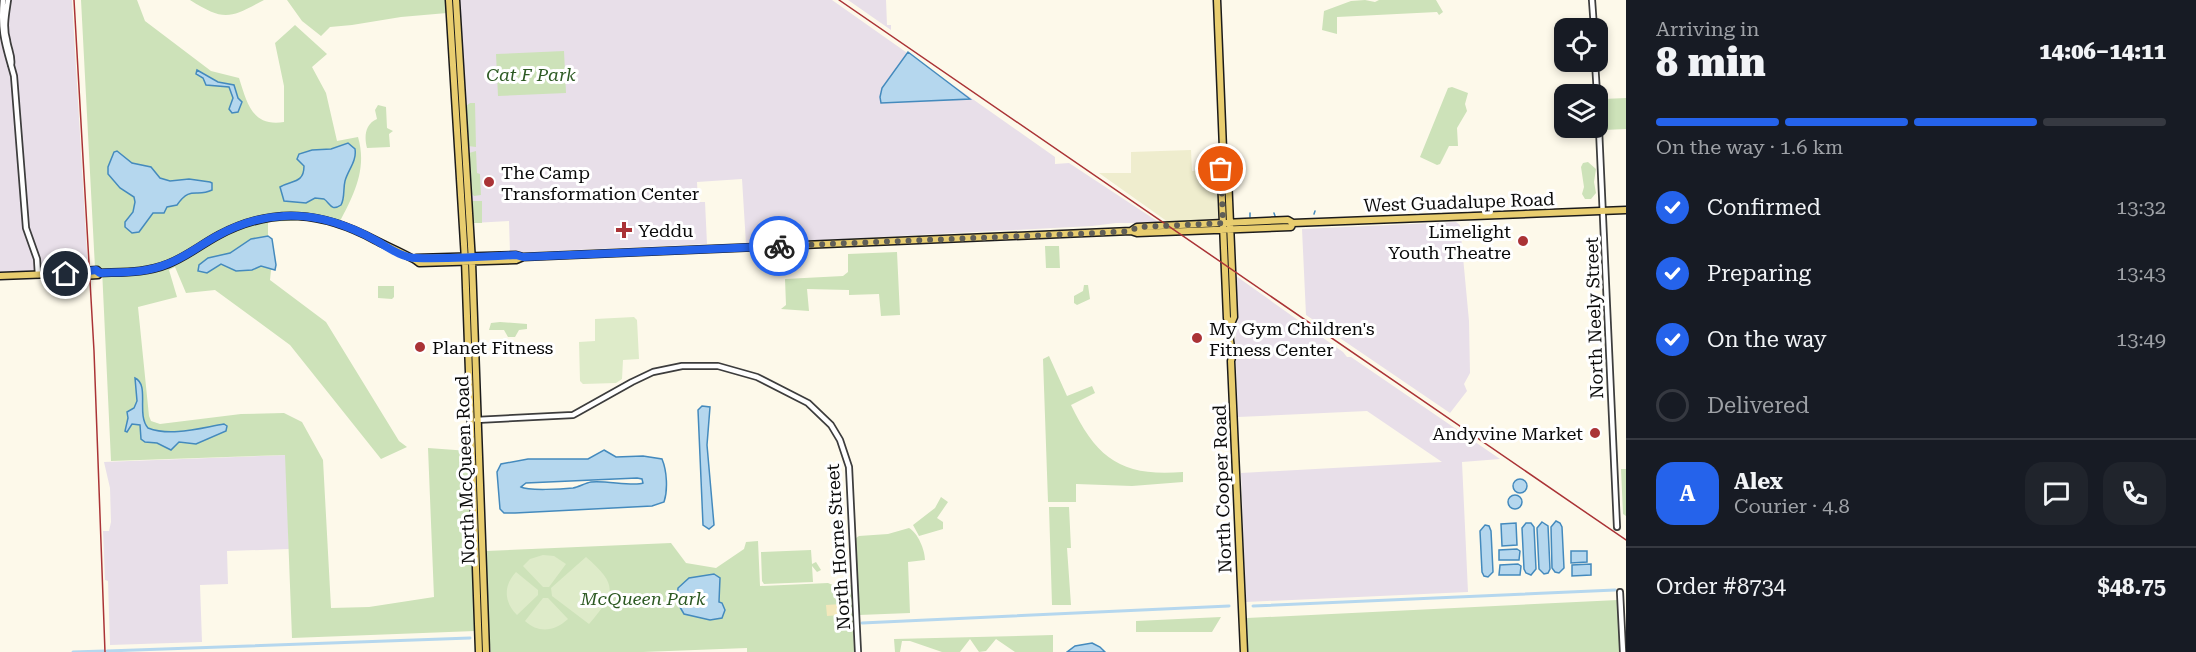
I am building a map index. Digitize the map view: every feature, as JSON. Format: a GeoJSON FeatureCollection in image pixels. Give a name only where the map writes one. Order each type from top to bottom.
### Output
{"type":"FeatureCollection","features":[{"type":"Feature","properties":{"kind":"main road","name":"North McQueen Road"},"geometry":{"type":"LineString","coordinates":[[449,0],[463,168]]}},
{"type":"Feature","properties":{"kind":"main road","name":"North McQueen Road"},"geometry":{"type":"LineString","coordinates":[[456,0],[468,260],[475,347],[474,420]]}},
{"type":"Feature","properties":{"kind":"main road","name":"North Cooper Road"},"geometry":{"type":"LineString","coordinates":[[1217,0],[1223,149],[1227,153],[1227,226],[1234,317],[1230,327],[1233,354],[1231,361],[1244,652]]}},
{"type":"Feature","properties":{"kind":"main road","name":"West Guadalupe Road"},"geometry":{"type":"LineString","coordinates":[[0,276],[79,273],[82,276],[135,272],[161,267],[235,227],[260,219],[286,216],[313,217],[333,221],[358,231],[399,253],[416,258],[419,263],[516,255],[523,257],[1131,231],[1137,233],[1227,226],[1291,227],[1293,223],[1626,210]]}},
{"type":"Feature","properties":{"kind":"main road","name":"North McQueen Road"},"geometry":{"type":"LineString","coordinates":[[468,260],[467,333],[474,420],[480,563],[481,636],[479,652]]}},
{"type":"Feature","properties":{"kind":"main road"},"geometry":{"type":"LineString","coordinates":[[467,333],[471,334],[475,347]]}},
{"type":"Feature","properties":{"kind":"main road","name":"North McQueen Road"},"geometry":{"type":"LineString","coordinates":[[481,636],[486,652]]}},
{"type":"Feature","properties":{"kind":"street"},"geometry":{"type":"LineString","coordinates":[[3,0],[0,18],[2,41],[16,88],[26,228],[37,259],[38,275]]}},
{"type":"Feature","properties":{"kind":"street"},"geometry":{"type":"LineString","coordinates":[[2,41],[8,0]]}},
{"type":"Feature","properties":{"kind":"street"},"geometry":{"type":"LineString","coordinates":[[1592,0],[1593,18]]}},
{"type":"Feature","properties":{"kind":"street","name":"North Neely Street"},"geometry":{"type":"LineString","coordinates":[[1599,138],[1617,527]]}},
{"type":"Feature","properties":{"kind":"street","name":"North Horne Street"},"geometry":{"type":"LineString","coordinates":[[474,420],[573,415],[645,375],[690,365],[718,366],[748,373],[795,394],[819,412],[831,425],[840,440],[849,467],[858,652]]}},
{"type":"Feature","properties":{"kind":"street"},"geometry":{"type":"LineString","coordinates":[[1620,592],[1623,652]]}},
{"type":"Feature","properties":{"kind":"shaded area"},"geometry":{"type":"Polygon","coordinates":[[[0,0],[72,0],[88,269],[0,272],[0,0]]]}},
{"type":"Feature","properties":{"kind":"shaded area"},"geometry":{"type":"Polygon","coordinates":[[[459,0],[832,0],[1055,157],[1055,164],[1069,163],[1160,223],[1116,223],[746,244],[742,179],[697,182],[698,202],[705,202],[707,244],[510,253],[509,221],[473,223],[459,0]]]}},
{"type":"Feature","properties":{"kind":"shaded area"},"geometry":{"type":"Polygon","coordinates":[[[848,0],[886,0],[887,25],[891,25],[891,30],[848,0]]]}},
{"type":"Feature","properties":{"kind":"shaded area"},"geometry":{"type":"Polygon","coordinates":[[[1191,150],[1192,171],[1219,169],[1220,216],[1218,220],[1168,222],[1099,173],[1131,173],[1131,152],[1191,150]]]}},
{"type":"Feature","properties":{"kind":"shaded area"},"geometry":{"type":"Polygon","coordinates":[[[1456,222],[1460,225],[1469,321],[1470,373],[1464,384],[1467,391],[1450,413],[1306,315],[1302,229],[1456,222]]]}},
{"type":"Feature","properties":{"kind":"shaded area"},"geometry":{"type":"Polygon","coordinates":[[[1236,276],[1347,357],[1351,357],[1500,459],[1462,462],[1468,592],[1246,602],[1241,473],[1442,462],[1367,411],[1238,417],[1235,341],[1238,317],[1236,276]]]}},
{"type":"Feature","properties":{"kind":"shaded area"},"geometry":{"type":"Polygon","coordinates":[[[286,455],[289,549],[227,551],[228,584],[200,585],[202,642],[110,645],[108,581],[105,580],[103,531],[109,531],[111,522],[110,488],[104,462],[286,455]]]}},
{"type":"Feature","properties":{"kind":"green space"},"geometry":{"type":"Polygon","coordinates":[[[81,0],[137,0],[145,21],[211,71],[239,78],[252,111],[265,121],[273,123],[284,122],[284,86],[275,43],[295,25],[327,54],[312,67],[326,93],[337,141],[358,137],[361,149],[360,173],[353,195],[337,227],[305,220],[268,222],[268,236],[272,239],[276,268],[271,270],[270,280],[326,322],[399,441],[407,447],[381,459],[290,345],[215,290],[186,293],[175,267],[169,270],[177,297],[138,307],[149,416],[151,421],[160,424],[241,414],[284,413],[302,422],[323,460],[331,608],[369,607],[434,597],[428,448],[469,451],[475,631],[292,638],[285,455],[111,461],[102,269],[95,268],[81,0]]]}},
{"type":"Feature","properties":{"kind":"green space"},"geometry":{"type":"Polygon","coordinates":[[[190,0],[264,0],[243,11],[227,15],[212,12],[190,0]]]}},
{"type":"Feature","properties":{"kind":"green space"},"geometry":{"type":"Polygon","coordinates":[[[287,0],[446,0],[447,13],[330,27],[321,36],[302,21],[287,0]]]}},
{"type":"Feature","properties":{"kind":"green space"},"geometry":{"type":"Polygon","coordinates":[[[1379,0],[1436,0],[1443,12],[1439,15],[1437,12],[1337,17],[1337,34],[1322,30],[1324,11],[1351,1],[1375,2],[1379,0]]]}},
{"type":"Feature","properties":{"kind":"green space","name":"Cat F Park"},"geometry":{"type":"Polygon","coordinates":[[[564,51],[566,93],[498,96],[496,54],[564,51]]]}},
{"type":"Feature","properties":{"kind":"green space"},"geometry":{"type":"Polygon","coordinates":[[[1452,87],[1468,93],[1465,104],[1467,111],[1457,128],[1458,146],[1449,146],[1440,164],[1437,165],[1420,157],[1448,88],[1452,87]]]}},
{"type":"Feature","properties":{"kind":"green space"},"geometry":{"type":"Polygon","coordinates":[[[1626,98],[1626,129],[1608,130],[1608,99],[1626,98]]]}},
{"type":"Feature","properties":{"kind":"green space"},"geometry":{"type":"Polygon","coordinates":[[[475,103],[476,147],[468,146],[466,106],[475,103]]]}},
{"type":"Feature","properties":{"kind":"green space"},"geometry":{"type":"Polygon","coordinates":[[[378,105],[386,107],[387,128],[393,131],[389,134],[390,147],[367,148],[366,131],[377,119],[375,110],[378,105]]]}},
{"type":"Feature","properties":{"kind":"green space"},"geometry":{"type":"Polygon","coordinates":[[[476,151],[481,195],[474,196],[471,193],[469,153],[476,151]]]}},
{"type":"Feature","properties":{"kind":"green space"},"geometry":{"type":"Polygon","coordinates":[[[1588,162],[1596,169],[1594,182],[1596,193],[1591,199],[1585,199],[1582,194],[1584,187],[1581,167],[1583,163],[1588,162]]]}},
{"type":"Feature","properties":{"kind":"green space"},"geometry":{"type":"Polygon","coordinates":[[[472,201],[482,201],[482,223],[473,223],[472,201]]]}},
{"type":"Feature","properties":{"kind":"green space"},"geometry":{"type":"Polygon","coordinates":[[[1045,246],[1059,246],[1060,268],[1046,268],[1045,246]]]}},
{"type":"Feature","properties":{"kind":"green space"},"geometry":{"type":"Polygon","coordinates":[[[897,252],[900,315],[881,316],[879,294],[849,295],[849,290],[807,289],[809,311],[781,309],[786,305],[785,279],[843,276],[848,272],[848,254],[897,252]]]}},
{"type":"Feature","properties":{"kind":"green space"},"geometry":{"type":"Polygon","coordinates":[[[1084,285],[1088,285],[1090,299],[1077,305],[1074,303],[1074,296],[1083,291],[1084,285]]]}},
{"type":"Feature","properties":{"kind":"green space"},"geometry":{"type":"Polygon","coordinates":[[[378,286],[394,286],[394,297],[392,299],[378,298],[378,286]]]}},
{"type":"Feature","properties":{"kind":"green space"},"geometry":{"type":"Polygon","coordinates":[[[634,317],[637,320],[639,359],[623,360],[622,379],[616,383],[583,384],[580,381],[579,342],[595,341],[595,319],[634,317]]]}},
{"type":"Feature","properties":{"kind":"green space"},"geometry":{"type":"Polygon","coordinates":[[[491,323],[527,324],[527,329],[519,330],[515,337],[508,337],[504,330],[489,330],[491,323]]]}},
{"type":"Feature","properties":{"kind":"green space"},"geometry":{"type":"Polygon","coordinates":[[[1049,356],[1067,396],[1092,386],[1095,393],[1071,405],[1091,439],[1102,451],[1114,461],[1143,471],[1183,472],[1183,482],[1132,486],[1076,484],[1076,502],[1048,502],[1043,359],[1049,356]]]}},
{"type":"Feature","properties":{"kind":"green space"},"geometry":{"type":"Polygon","coordinates":[[[1621,469],[1626,469],[1626,516],[1623,514],[1621,469]]]}},
{"type":"Feature","properties":{"kind":"green space"},"geometry":{"type":"Polygon","coordinates":[[[941,497],[948,502],[937,518],[943,522],[943,529],[919,536],[913,525],[935,508],[941,497]]]}},
{"type":"Feature","properties":{"kind":"green space"},"geometry":{"type":"Polygon","coordinates":[[[1049,507],[1069,507],[1071,548],[1067,548],[1071,605],[1052,605],[1049,507]]]}},
{"type":"Feature","properties":{"kind":"green space"},"geometry":{"type":"Polygon","coordinates":[[[909,528],[920,542],[925,560],[908,562],[910,613],[859,615],[856,538],[888,534],[909,528]]]}},
{"type":"Feature","properties":{"kind":"green space","name":"McQueen Park"},"geometry":{"type":"Polygon","coordinates":[[[758,541],[760,586],[828,583],[835,586],[852,585],[854,652],[747,652],[747,648],[643,652],[491,652],[488,630],[486,551],[671,543],[686,563],[716,568],[744,549],[746,542],[758,541]]]}},
{"type":"Feature","properties":{"kind":"green space"},"geometry":{"type":"Polygon","coordinates":[[[811,550],[812,564],[816,562],[821,570],[817,572],[812,566],[813,582],[764,584],[761,552],[811,550]]]}},
{"type":"Feature","properties":{"kind":"green space"},"geometry":{"type":"Polygon","coordinates":[[[543,555],[554,556],[566,564],[549,587],[543,587],[523,566],[530,559],[543,555]]]}},
{"type":"Feature","properties":{"kind":"green space"},"geometry":{"type":"Polygon","coordinates":[[[586,557],[604,575],[610,589],[604,604],[589,624],[552,596],[551,588],[586,557]]]}},
{"type":"Feature","properties":{"kind":"green space"},"geometry":{"type":"Polygon","coordinates":[[[516,572],[538,590],[538,595],[517,615],[510,605],[507,594],[509,583],[516,572]]]}},
{"type":"Feature","properties":{"kind":"green space"},"geometry":{"type":"Polygon","coordinates":[[[543,598],[548,598],[568,619],[558,626],[547,629],[536,628],[525,621],[543,598]]]}},
{"type":"Feature","properties":{"kind":"green space"},"geometry":{"type":"Polygon","coordinates":[[[1618,600],[1620,652],[1248,652],[1247,618],[1618,600]]]}},
{"type":"Feature","properties":{"kind":"green space"},"geometry":{"type":"Polygon","coordinates":[[[1221,617],[1212,632],[1136,632],[1136,621],[1221,617]]]}},
{"type":"Feature","properties":{"kind":"green space"},"geometry":{"type":"Polygon","coordinates":[[[1053,635],[1053,652],[1015,652],[996,639],[986,651],[979,652],[970,639],[960,652],[942,652],[910,641],[902,641],[900,652],[895,652],[894,639],[1053,635]]]}},
{"type":"Feature","properties":{"kind":"sand"},"geometry":{"type":"Polygon","coordinates":[[[841,604],[841,615],[827,616],[826,605],[841,604]]]}},
{"type":"Feature","properties":{"kind":"water"},"geometry":{"type":"Polygon","coordinates":[[[908,52],[970,99],[881,103],[882,88],[908,52]]]}},
{"type":"Feature","properties":{"kind":"water"},"geometry":{"type":"Polygon","coordinates":[[[197,70],[218,82],[234,85],[238,98],[242,102],[238,112],[232,113],[229,109],[233,98],[229,87],[206,85],[203,78],[196,74],[197,70]]]}},
{"type":"Feature","properties":{"kind":"water"},"geometry":{"type":"Polygon","coordinates":[[[348,143],[355,149],[355,153],[345,181],[341,205],[335,208],[324,199],[315,198],[306,203],[284,201],[280,187],[302,176],[304,166],[297,159],[299,154],[312,150],[331,149],[348,143]]]}},
{"type":"Feature","properties":{"kind":"water"},"geometry":{"type":"Polygon","coordinates":[[[117,151],[132,163],[151,167],[160,178],[170,181],[189,179],[210,182],[212,190],[186,195],[177,205],[167,207],[164,213],[153,213],[139,232],[132,233],[125,227],[125,222],[133,212],[134,197],[120,188],[108,174],[108,167],[114,152],[117,151]]]}},
{"type":"Feature","properties":{"kind":"water"},"geometry":{"type":"Polygon","coordinates":[[[268,236],[272,239],[275,270],[261,266],[252,270],[236,271],[221,264],[207,273],[198,271],[199,265],[208,258],[230,253],[251,239],[268,236]]]}},
{"type":"Feature","properties":{"kind":"water"},"geometry":{"type":"Polygon","coordinates":[[[135,378],[142,387],[143,415],[148,428],[176,432],[224,424],[227,426],[226,431],[196,444],[179,442],[171,450],[141,439],[140,425],[132,424],[127,432],[125,431],[127,412],[134,408],[137,401],[135,378]]]}},
{"type":"Feature","properties":{"kind":"water"},"geometry":{"type":"Polygon","coordinates":[[[702,406],[710,407],[707,445],[714,525],[709,529],[703,525],[698,410],[702,406]]]}},
{"type":"Feature","properties":{"kind":"water"},"geometry":{"type":"Polygon","coordinates":[[[604,450],[616,457],[643,456],[662,459],[666,480],[664,502],[652,506],[515,513],[504,513],[500,509],[497,472],[501,464],[528,459],[588,459],[604,450]],[[642,479],[526,483],[521,487],[568,488],[597,482],[639,484],[643,483],[642,479]]]}},
{"type":"Feature","properties":{"kind":"water"},"geometry":{"type":"Polygon","coordinates":[[[1517,479],[1523,479],[1527,486],[1523,493],[1517,493],[1513,489],[1513,483],[1517,479]]]}},
{"type":"Feature","properties":{"kind":"water"},"geometry":{"type":"Polygon","coordinates":[[[1512,495],[1518,495],[1522,502],[1518,509],[1512,509],[1508,505],[1508,499],[1512,495]]]}},
{"type":"Feature","properties":{"kind":"water"},"geometry":{"type":"Polygon","coordinates":[[[1556,521],[1562,527],[1564,568],[1559,573],[1552,568],[1551,527],[1556,521]]]}},
{"type":"Feature","properties":{"kind":"water"},"geometry":{"type":"Polygon","coordinates":[[[1542,522],[1548,526],[1550,569],[1544,574],[1539,569],[1537,528],[1542,522]]]}},
{"type":"Feature","properties":{"kind":"water"},"geometry":{"type":"Polygon","coordinates":[[[1516,523],[1517,545],[1502,546],[1501,524],[1516,523]]]}},
{"type":"Feature","properties":{"kind":"water"},"geometry":{"type":"Polygon","coordinates":[[[1526,523],[1531,523],[1534,527],[1536,569],[1531,575],[1524,569],[1522,528],[1526,523]]]}},
{"type":"Feature","properties":{"kind":"water"},"geometry":{"type":"Polygon","coordinates":[[[1485,525],[1489,526],[1491,531],[1493,572],[1488,577],[1482,572],[1480,531],[1485,525]]]}},
{"type":"Feature","properties":{"kind":"water"},"geometry":{"type":"Polygon","coordinates":[[[1517,549],[1520,551],[1519,560],[1499,560],[1499,550],[1517,549]]]}},
{"type":"Feature","properties":{"kind":"water"},"geometry":{"type":"Polygon","coordinates":[[[1571,551],[1587,551],[1587,562],[1571,563],[1571,551]]]}},
{"type":"Feature","properties":{"kind":"water"},"geometry":{"type":"Polygon","coordinates":[[[1518,564],[1521,566],[1520,575],[1499,575],[1500,565],[1518,564]]]}},
{"type":"Feature","properties":{"kind":"water"},"geometry":{"type":"Polygon","coordinates":[[[1591,564],[1591,575],[1572,576],[1572,565],[1591,564]]]}},
{"type":"Feature","properties":{"kind":"water"},"geometry":{"type":"Polygon","coordinates":[[[714,574],[720,578],[719,602],[725,610],[722,618],[710,620],[684,614],[677,602],[678,588],[689,578],[714,574]]]}},
{"type":"Feature","properties":{"kind":"water"},"geometry":{"type":"Polygon","coordinates":[[[1092,643],[1105,652],[1067,652],[1075,646],[1092,643]]]}},
{"type":"Feature","properties":{"kind":"waterway"},"geometry":{"type":"LineString","coordinates":[[1253,606],[1615,590]]}},
{"type":"Feature","properties":{"kind":"waterway"},"geometry":{"type":"LineString","coordinates":[[862,623],[1229,606]]}},
{"type":"Feature","properties":{"kind":"waterway"},"geometry":{"type":"LineString","coordinates":[[107,651],[470,638]]}},
{"type":"Feature","properties":{"kind":"waterway"},"geometry":{"type":"LineString","coordinates":[[73,652],[104,651]]}},
{"type":"Feature","properties":{"kind":"railway"},"geometry":{"type":"LineString","coordinates":[[74,0],[94,351],[105,652]]}},
{"type":"Feature","properties":{"kind":"railway"},"geometry":{"type":"LineString","coordinates":[[839,0],[1626,540]]}},
{"type":"Feature","properties":{"kind":"way so far"},"geometry":{"type":"LineString","coordinates":[[779,246],[1098,233],[1131,231],[1137,227],[1223,223],[1221,169]]}},
{"type":"Feature","properties":{"kind":"place","name":"The Camp Transformation Center"},"geometry":{"type":"Point","coordinates":[489,182]}},
{"type":"Feature","properties":{"kind":"place","name":"Yeddu"},"geometry":{"type":"Point","coordinates":[624,230]}},
{"type":"Feature","properties":{"kind":"place","name":"Limelight Youth Theatre"},"geometry":{"type":"Point","coordinates":[1523,241]}},
{"type":"Feature","properties":{"kind":"place","name":"My Gym Children's Fitness Center"},"geometry":{"type":"Point","coordinates":[1197,338]}},
{"type":"Feature","properties":{"kind":"place","name":"Planet Fitness"},"geometry":{"type":"Point","coordinates":[420,347]}},
{"type":"Feature","properties":{"kind":"place","name":"Andyvine Market"},"geometry":{"type":"Point","coordinates":[1595,433]}},
{"type":"Feature","properties":{"kind":"route"},"geometry":{"type":"LineString","coordinates":[[66,274],[96,270],[100,273],[135,272],[161,267],[235,227],[266,218],[286,216],[313,217],[333,221],[358,231],[399,253],[416,258],[516,255],[523,257],[779,246]]}}]}
